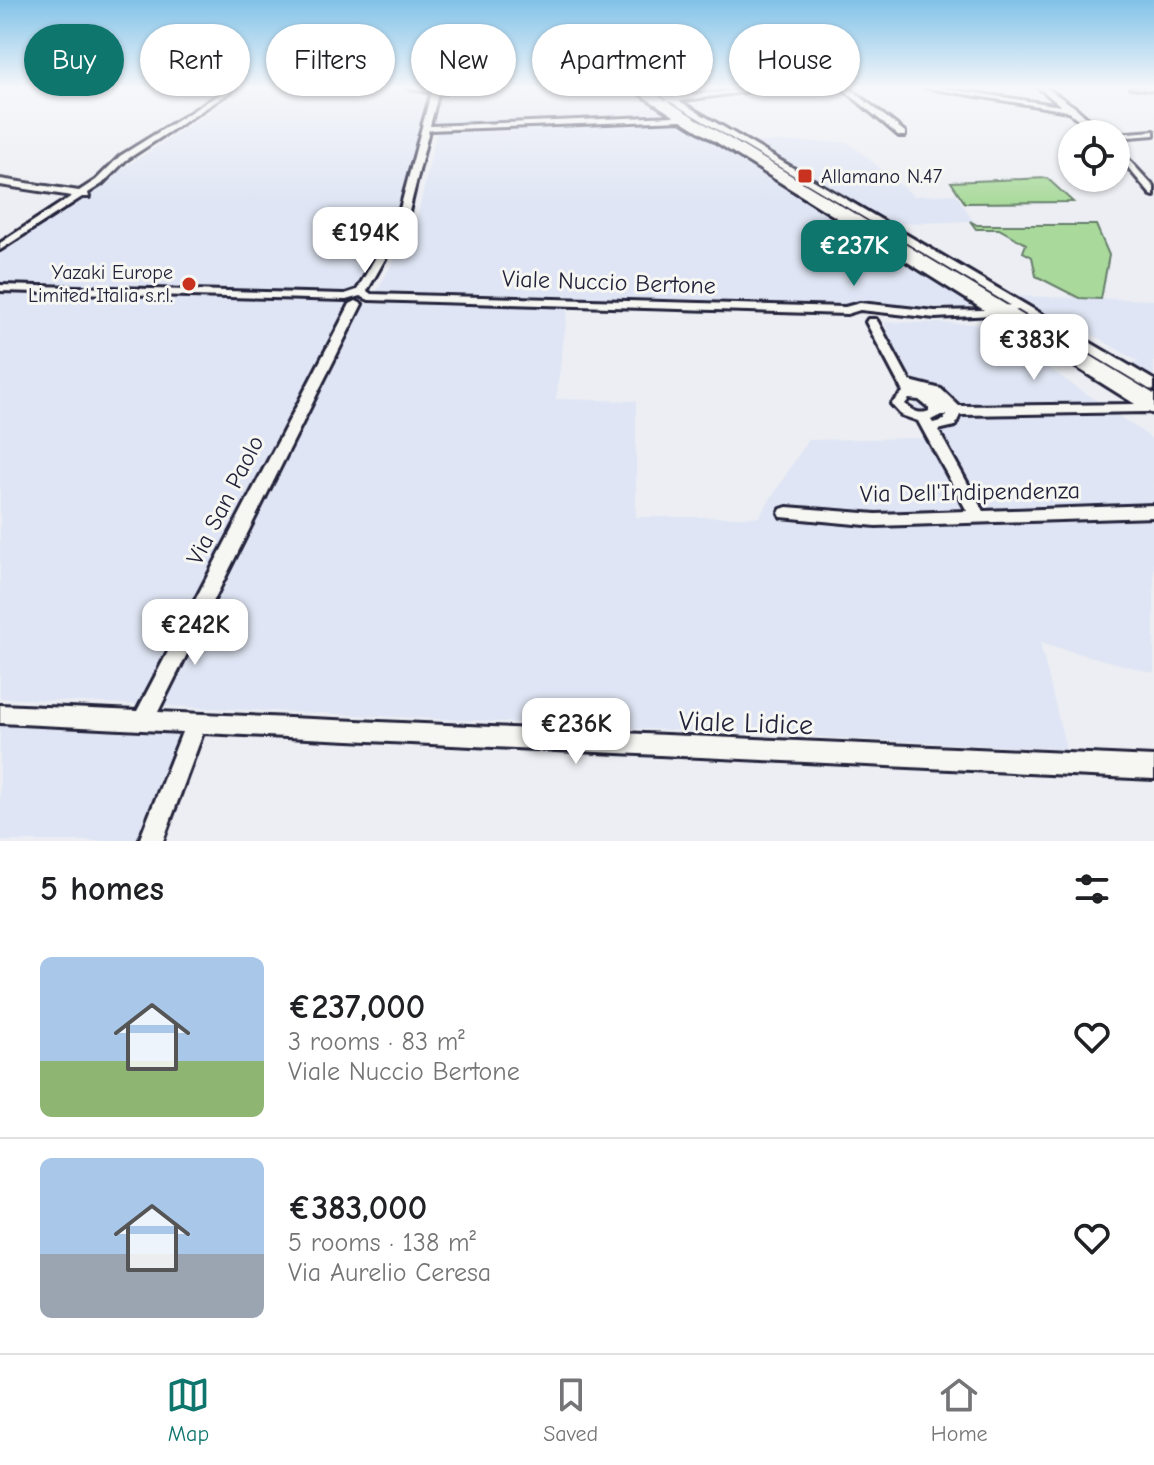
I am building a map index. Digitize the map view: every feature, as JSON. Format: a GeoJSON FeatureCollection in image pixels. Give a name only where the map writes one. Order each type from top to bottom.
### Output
{"type":"FeatureCollection","features":[{"type":"Feature","properties":{"kind":"main road"},"geometry":{"type":"LineString","coordinates":[[708,126],[1150,402]]}},
{"type":"Feature","properties":{"kind":"street"},"geometry":{"type":"LineString","coordinates":[[77,194],[122,152],[164,126]]}},
{"type":"Feature","properties":{"kind":"street"},"geometry":{"type":"LineString","coordinates":[[110,171],[123,158],[173,126]]}},
{"type":"Feature","properties":{"kind":"street"},"geometry":{"type":"LineString","coordinates":[[0,244],[181,126]]}},
{"type":"Feature","properties":{"kind":"street"},"geometry":{"type":"LineString","coordinates":[[426,128],[471,126]]}},
{"type":"Feature","properties":{"kind":"street"},"geometry":{"type":"LineString","coordinates":[[696,126],[1009,312],[1154,386]]}},
{"type":"Feature","properties":{"kind":"street"},"geometry":{"type":"LineString","coordinates":[[891,126],[902,134]]}},
{"type":"Feature","properties":{"kind":"street","name":"Via San Paolo"},"geometry":{"type":"LineString","coordinates":[[143,721],[306,398],[402,220],[426,128]]}},
{"type":"Feature","properties":{"kind":"street"},"geometry":{"type":"LineString","coordinates":[[1130,135],[1154,133]]}},
{"type":"Feature","properties":{"kind":"street"},"geometry":{"type":"LineString","coordinates":[[1130,165],[1154,193]]}},
{"type":"Feature","properties":{"kind":"street"},"geometry":{"type":"LineString","coordinates":[[0,182],[77,194],[99,194]]}},
{"type":"Feature","properties":{"kind":"street","name":"Viale Nuccio Bertone"},"geometry":{"type":"LineString","coordinates":[[0,288],[847,311],[855,320],[958,320],[1009,312]]}},
{"type":"Feature","properties":{"kind":"street"},"geometry":{"type":"LineString","coordinates":[[979,518],[930,414],[908,389],[878,318],[903,312],[1009,312]]}},
{"type":"Feature","properties":{"kind":"street"},"geometry":{"type":"LineString","coordinates":[[958,320],[971,313]]}},
{"type":"Feature","properties":{"kind":"street"},"geometry":{"type":"LineString","coordinates":[[908,389],[936,392],[952,406]]}},
{"type":"Feature","properties":{"kind":"street"},"geometry":{"type":"LineString","coordinates":[[908,389],[900,398],[900,407],[930,414],[952,406],[1150,402]]}},
{"type":"Feature","properties":{"kind":"street","name":"Via Dell'Indipendenza"},"geometry":{"type":"LineString","coordinates":[[787,513],[876,520],[1154,511]]}},
{"type":"Feature","properties":{"kind":"street","name":"Viale Lidice"},"geometry":{"type":"LineString","coordinates":[[0,714],[1154,768]]}},
{"type":"Feature","properties":{"kind":"street"},"geometry":{"type":"LineString","coordinates":[[151,841],[196,723]]}},
{"type":"Feature","properties":{"kind":"shaded area"},"geometry":{"type":"Polygon","coordinates":[[[188,126],[442,126],[423,127],[396,224],[345,303],[568,306],[556,399],[636,401],[636,517],[759,517],[808,440],[926,438],[884,322],[984,324],[1154,440],[1154,673],[1040,643],[1066,749],[0,698],[0,249],[188,126]]]}},
{"type":"Feature","properties":{"kind":"shaded area"},"geometry":{"type":"Polygon","coordinates":[[[527,126],[687,126],[973,304],[968,308],[377,291],[417,219],[437,130],[527,126]]]}},
{"type":"Feature","properties":{"kind":"shaded area"},"geometry":{"type":"Polygon","coordinates":[[[750,142],[848,142],[914,196],[956,194],[973,221],[889,224],[750,142]]]}},
{"type":"Feature","properties":{"kind":"shaded area"},"geometry":{"type":"Polygon","coordinates":[[[1011,296],[1154,300],[1154,375],[1145,375],[1127,364],[1139,362],[1059,315],[1040,313],[1011,296]]]}},
{"type":"Feature","properties":{"kind":"shaded area"},"geometry":{"type":"Polygon","coordinates":[[[0,724],[187,735],[145,841],[0,841],[0,724]]]}},
{"type":"Feature","properties":{"kind":"green space"},"geometry":{"type":"Polygon","coordinates":[[[1047,178],[1058,192],[1073,202],[965,203],[951,182],[1047,178]]]}},
{"type":"Feature","properties":{"kind":"green space"},"geometry":{"type":"Polygon","coordinates":[[[970,221],[977,225],[1096,225],[1109,255],[1101,299],[1079,298],[1036,276],[1032,257],[1023,252],[1026,244],[999,229],[976,229],[970,221]]]}},
{"type":"Feature","properties":{"kind":"place","name":"Allamano N.47"},"geometry":{"type":"Point","coordinates":[805,176]}},
{"type":"Feature","properties":{"kind":"place","name":"Yazaki Europe Limited Italia s.r.l."},"geometry":{"type":"Point","coordinates":[189,284]}}]}
